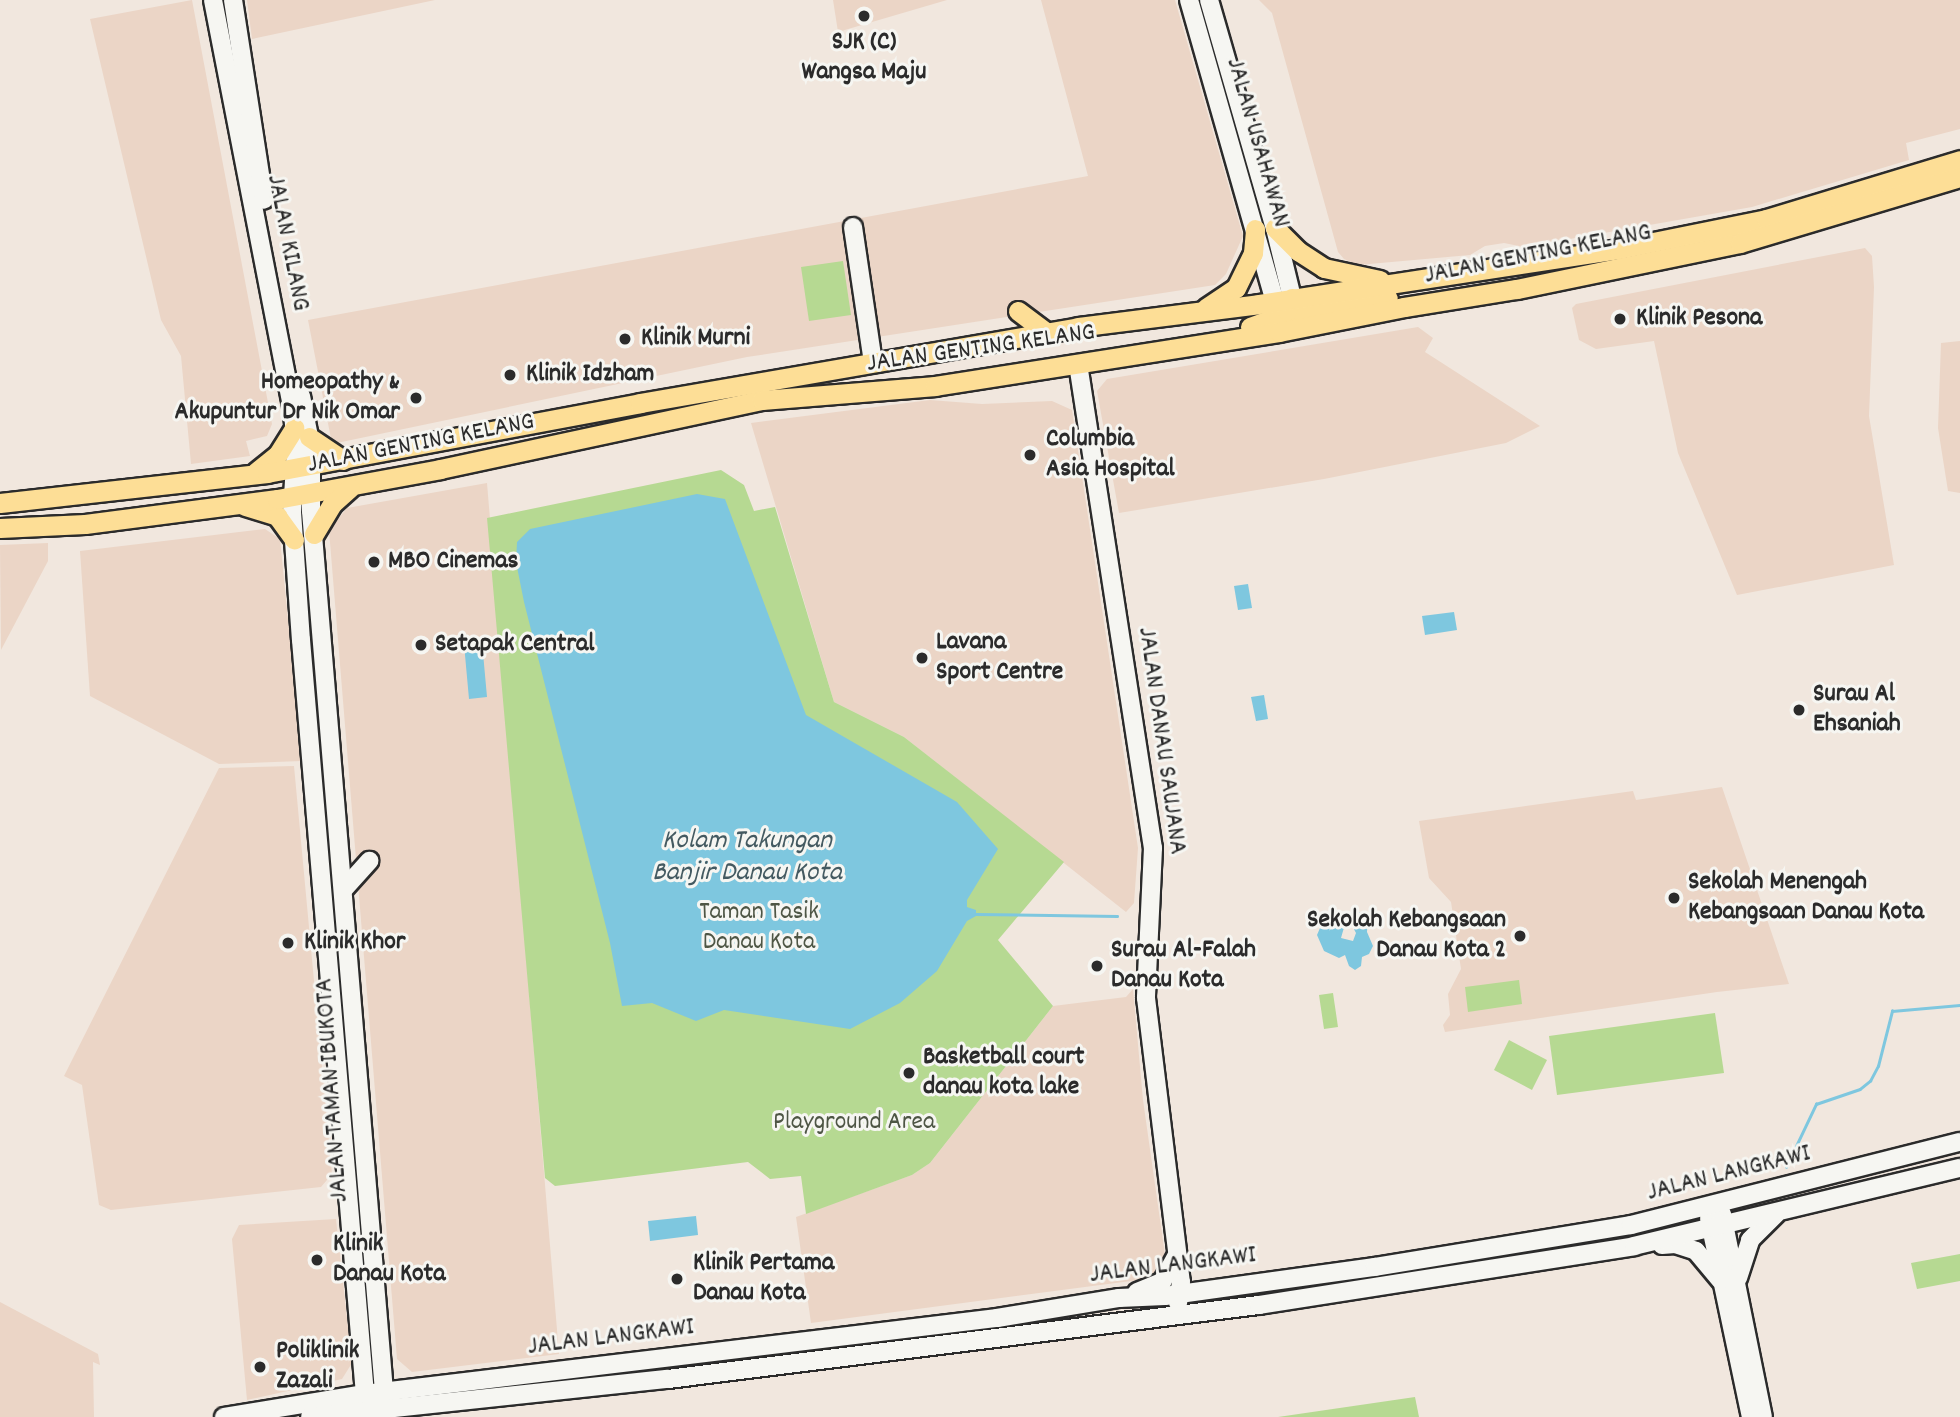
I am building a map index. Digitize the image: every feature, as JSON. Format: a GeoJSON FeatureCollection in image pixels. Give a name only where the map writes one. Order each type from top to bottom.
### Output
{"type":"FeatureCollection","features":[{"type":"Feature","properties":{"kind":"main road","name":"JALAN GENTING KELANG"},"geometry":{"type":"LineString","coordinates":[[0,503],[303,467],[873,362],[1199,312],[1285,303],[1625,248],[1766,219],[1960,160]]}},
{"type":"Feature","properties":{"kind":"main road","name":"JALAN GENTING KELANG"},"geometry":{"type":"LineString","coordinates":[[0,528],[85,524],[302,495],[762,400],[935,386],[1279,332],[1404,307],[1500,292],[1753,240],[1960,177]]}},
{"type":"Feature","properties":{"kind":"main road"},"geometry":{"type":"LineString","coordinates":[[1275,228],[1298,251],[1324,268],[1401,283]]}},
{"type":"Feature","properties":{"kind":"main road"},"geometry":{"type":"LineString","coordinates":[[1199,312],[1236,288],[1253,253],[1255,229]]}},
{"type":"Feature","properties":{"kind":"main road"},"geometry":{"type":"LineString","coordinates":[[1069,365],[1085,353],[1259,326],[1285,303],[1310,311],[1459,288],[1482,287],[1500,292]]}},
{"type":"Feature","properties":{"kind":"main road"},"geometry":{"type":"LineString","coordinates":[[1018,311],[1048,334]]}},
{"type":"Feature","properties":{"kind":"main road"},"geometry":{"type":"LineString","coordinates":[[1000,342],[1013,345],[1023,354],[1020,363],[1005,375]]}},
{"type":"Feature","properties":{"kind":"main road"},"geometry":{"type":"LineString","coordinates":[[252,475],[302,433],[343,460]]}},
{"type":"Feature","properties":{"kind":"main road"},"geometry":{"type":"LineString","coordinates":[[314,534],[332,504],[351,487]]}},
{"type":"Feature","properties":{"kind":"main road"},"geometry":{"type":"LineString","coordinates":[[238,504],[277,516],[294,539]]}},
{"type":"Feature","properties":{"kind":"street","name":"JALAN KILANG"},"geometry":{"type":"LineString","coordinates":[[213,0],[302,433]]}},
{"type":"Feature","properties":{"kind":"street","name":"JALAN KILANG"},"geometry":{"type":"LineString","coordinates":[[233,0],[302,433],[302,495]]}},
{"type":"Feature","properties":{"kind":"street","name":"JALAN USAHAWAN"},"geometry":{"type":"LineString","coordinates":[[1189,0],[1255,229],[1285,303]]}},
{"type":"Feature","properties":{"kind":"street","name":"JALAN USAHAWAN"},"geometry":{"type":"LineString","coordinates":[[1209,0],[1275,228],[1285,303]]}},
{"type":"Feature","properties":{"kind":"street"},"geometry":{"type":"LineString","coordinates":[[853,227],[873,362]]}},
{"type":"Feature","properties":{"kind":"street","name":"JALAN DANAU SAUJANA"},"geometry":{"type":"LineString","coordinates":[[1069,365],[1153,848],[1146,998],[1182,1294]]}},
{"type":"Feature","properties":{"kind":"street","name":"JALAN TAMAN IBUKOTA"},"geometry":{"type":"LineString","coordinates":[[302,495],[314,534],[380,1363],[393,1407]]}},
{"type":"Feature","properties":{"kind":"street","name":"JALAN TAMAN IBUKOTA"},"geometry":{"type":"LineString","coordinates":[[302,495],[294,539],[366,1407]]}},
{"type":"Feature","properties":{"kind":"street"},"geometry":{"type":"LineString","coordinates":[[344,889],[369,861]]}},
{"type":"Feature","properties":{"kind":"street","name":"JALAN LANGKAWI"},"geometry":{"type":"LineString","coordinates":[[393,1407],[422,1388],[997,1318],[1119,1298],[1182,1294],[1375,1267],[1631,1225],[1960,1142]]}},
{"type":"Feature","properties":{"kind":"street","name":"JALAN LANGKAWI"},"geometry":{"type":"LineString","coordinates":[[393,1407],[668,1379],[1204,1312],[1634,1246],[1960,1168]]}},
{"type":"Feature","properties":{"kind":"street"},"geometry":{"type":"LineString","coordinates":[[1713,1205],[1763,1417]]}},
{"type":"Feature","properties":{"kind":"street"},"geometry":{"type":"LineString","coordinates":[[1751,1417],[1730,1284],[1750,1240],[1781,1209]]}},
{"type":"Feature","properties":{"kind":"street"},"geometry":{"type":"LineString","coordinates":[[1634,1246],[1675,1244],[1696,1251],[1730,1284]]}},
{"type":"Feature","properties":{"kind":"street"},"geometry":{"type":"LineString","coordinates":[[1119,1298],[1157,1286],[1167,1277],[1177,1255]]}},
{"type":"Feature","properties":{"kind":"street"},"geometry":{"type":"LineString","coordinates":[[1168,1317],[1182,1294],[1204,1312]]}},
{"type":"Feature","properties":{"kind":"street"},"geometry":{"type":"LineString","coordinates":[[310,1417],[335,1410],[361,1362]]}},
{"type":"Feature","properties":{"kind":"street"},"geometry":{"type":"LineString","coordinates":[[380,1363],[401,1381],[422,1388]]}},
{"type":"Feature","properties":{"kind":"street"},"geometry":{"type":"LineString","coordinates":[[224,1417],[393,1407]]}},
{"type":"Feature","properties":{"kind":"shaded area"},"geometry":{"type":"Polygon","coordinates":[[[192,0],[272,424],[267,436],[246,441],[250,456],[191,464],[181,356],[161,320],[90,19],[192,0]]]}},
{"type":"Feature","properties":{"kind":"shaded area"},"geometry":{"type":"Polygon","coordinates":[[[247,0],[435,0],[252,39],[247,0]]]}},
{"type":"Feature","properties":{"kind":"shaded area","name":"SJK (C) Wangsa Maju"},"geometry":{"type":"Polygon","coordinates":[[[833,0],[947,0],[838,32],[833,0]]]}},
{"type":"Feature","properties":{"kind":"shaded area"},"geometry":{"type":"Polygon","coordinates":[[[1041,0],[1175,0],[1243,236],[1226,274],[1215,285],[747,357],[332,444],[308,320],[1088,176],[1041,0]]]}},
{"type":"Feature","properties":{"kind":"shaded area"},"geometry":{"type":"Polygon","coordinates":[[[1259,0],[1960,0],[1960,129],[1906,143],[1909,160],[1752,207],[1524,247],[1504,243],[1485,246],[1470,255],[1358,265],[1344,259],[1338,252],[1272,13],[1259,0]]]}},
{"type":"Feature","properties":{"kind":"shaded area"},"geometry":{"type":"Polygon","coordinates":[[[1865,248],[1872,256],[1874,287],[1869,416],[1894,565],[1737,595],[1678,453],[1654,341],[1596,349],[1579,340],[1572,308],[1576,304],[1865,248]]]}},
{"type":"Feature","properties":{"kind":"shaded area"},"geometry":{"type":"Polygon","coordinates":[[[1418,327],[1433,338],[1425,352],[1540,426],[1506,443],[1324,479],[1119,513],[1097,391],[1107,379],[1418,327]]]}},
{"type":"Feature","properties":{"kind":"shaded area"},"geometry":{"type":"Polygon","coordinates":[[[1960,341],[1960,493],[1948,491],[1938,428],[1941,343],[1960,341]]]}},
{"type":"Feature","properties":{"kind":"shaded area"},"geometry":{"type":"Polygon","coordinates":[[[930,400],[982,404],[1052,401],[1072,410],[1138,848],[1134,903],[1126,912],[904,737],[834,702],[751,423],[930,400]]]}},
{"type":"Feature","properties":{"kind":"shaded area"},"geometry":{"type":"Polygon","coordinates":[[[487,483],[559,1354],[412,1372],[397,1359],[329,530],[347,508],[487,483]]]}},
{"type":"Feature","properties":{"kind":"shaded area"},"geometry":{"type":"Polygon","coordinates":[[[265,529],[280,539],[302,761],[219,764],[90,696],[80,551],[265,529]]]}},
{"type":"Feature","properties":{"kind":"shaded area"},"geometry":{"type":"Polygon","coordinates":[[[48,543],[48,561],[1,650],[0,545],[48,543]]]}},
{"type":"Feature","properties":{"kind":"shaded area"},"geometry":{"type":"Polygon","coordinates":[[[294,766],[332,1174],[321,1187],[111,1210],[99,1205],[82,1085],[64,1076],[219,768],[294,766]]]}},
{"type":"Feature","properties":{"kind":"shaded area"},"geometry":{"type":"Polygon","coordinates":[[[1722,787],[1789,984],[1445,1032],[1443,1025],[1450,1015],[1448,994],[1461,969],[1451,902],[1429,878],[1419,821],[1633,791],[1636,800],[1722,787]]]}},
{"type":"Feature","properties":{"kind":"shaded area"},"geometry":{"type":"Polygon","coordinates":[[[1133,989],[1143,1100],[1166,1262],[1154,1278],[811,1323],[796,1217],[912,1175],[930,1163],[1053,1006],[1126,997],[1133,989]]]}},
{"type":"Feature","properties":{"kind":"shaded area"},"geometry":{"type":"Polygon","coordinates":[[[336,1219],[352,1363],[342,1379],[247,1400],[232,1239],[239,1225],[336,1219]]]}},
{"type":"Feature","properties":{"kind":"shaded area"},"geometry":{"type":"Polygon","coordinates":[[[0,1302],[98,1354],[100,1365],[93,1362],[94,1417],[0,1417],[0,1302]]]}},
{"type":"Feature","properties":{"kind":"green space"},"geometry":{"type":"Polygon","coordinates":[[[843,261],[851,315],[809,321],[801,267],[843,261]]]}},
{"type":"Feature","properties":{"kind":"green space","name":"Taman Tasik Danau Kota"},"geometry":{"type":"Polygon","coordinates":[[[721,470],[744,485],[754,511],[775,507],[834,702],[904,737],[1064,862],[998,940],[1053,1006],[930,1163],[912,1175],[806,1214],[801,1176],[770,1179],[748,1162],[555,1186],[545,1178],[487,518],[721,470]]]}},
{"type":"Feature","properties":{"kind":"green space"},"geometry":{"type":"Polygon","coordinates":[[[1519,980],[1522,1004],[1468,1012],[1465,987],[1519,980]]]}},
{"type":"Feature","properties":{"kind":"green space"},"geometry":{"type":"Polygon","coordinates":[[[1333,993],[1338,1027],[1324,1029],[1319,995],[1333,993]]]}},
{"type":"Feature","properties":{"kind":"green space"},"geometry":{"type":"Polygon","coordinates":[[[1715,1013],[1724,1073],[1557,1095],[1549,1036],[1715,1013]]]}},
{"type":"Feature","properties":{"kind":"green space"},"geometry":{"type":"Polygon","coordinates":[[[1509,1040],[1547,1060],[1532,1090],[1494,1070],[1509,1040]]]}},
{"type":"Feature","properties":{"kind":"green space"},"geometry":{"type":"Polygon","coordinates":[[[1960,1254],[1960,1281],[1917,1289],[1911,1263],[1960,1254]]]}},
{"type":"Feature","properties":{"kind":"green space"},"geometry":{"type":"Polygon","coordinates":[[[1415,1397],[1419,1417],[1278,1417],[1415,1397]]]}},
{"type":"Feature","properties":{"kind":"water","name":"Kolam Takungan Banjir Danau Kota"},"geometry":{"type":"Polygon","coordinates":[[[697,494],[725,499],[806,715],[957,802],[998,849],[967,900],[967,907],[976,910],[976,916],[967,921],[937,971],[900,1003],[850,1029],[724,1010],[696,1021],[652,1003],[622,1006],[610,943],[524,602],[516,562],[517,542],[530,529],[697,494]]]}},
{"type":"Feature","properties":{"kind":"water"},"geometry":{"type":"Polygon","coordinates":[[[1248,584],[1252,608],[1238,610],[1234,586],[1248,584]]]}},
{"type":"Feature","properties":{"kind":"water"},"geometry":{"type":"Polygon","coordinates":[[[1454,612],[1457,630],[1425,635],[1422,616],[1454,612]]]}},
{"type":"Feature","properties":{"kind":"water"},"geometry":{"type":"Polygon","coordinates":[[[482,642],[487,697],[469,699],[464,644],[482,642]]]}},
{"type":"Feature","properties":{"kind":"water"},"geometry":{"type":"Polygon","coordinates":[[[1264,695],[1268,719],[1256,721],[1251,697],[1264,695]]]}},
{"type":"Feature","properties":{"kind":"water"},"geometry":{"type":"Polygon","coordinates":[[[1359,912],[1368,916],[1367,932],[1373,946],[1369,954],[1362,957],[1361,966],[1355,970],[1349,966],[1345,955],[1339,958],[1324,951],[1317,935],[1323,921],[1335,916],[1345,924],[1341,938],[1353,941],[1356,933],[1349,920],[1359,912]]]}},
{"type":"Feature","properties":{"kind":"water"},"geometry":{"type":"Polygon","coordinates":[[[696,1216],[698,1235],[650,1241],[648,1221],[696,1216]]]}},
{"type":"Feature","properties":{"kind":"waterway"},"geometry":{"type":"LineString","coordinates":[[976,914],[1117,916]]}},
{"type":"Feature","properties":{"kind":"waterway"},"geometry":{"type":"LineString","coordinates":[[1786,1167],[1816,1104],[1860,1089],[1870,1081],[1878,1066],[1892,1011],[1960,1005]]}},
{"type":"Feature","properties":{"kind":"place","name":"SJK (C) Wangsa Maju"},"geometry":{"type":"Point","coordinates":[864,16]}},
{"type":"Feature","properties":{"kind":"place","name":"Klinik Pesona"},"geometry":{"type":"Point","coordinates":[1620,319]}},
{"type":"Feature","properties":{"kind":"place","name":"Klinik Murni"},"geometry":{"type":"Point","coordinates":[625,339]}},
{"type":"Feature","properties":{"kind":"place","name":"Klinik Idzham"},"geometry":{"type":"Point","coordinates":[510,375]}},
{"type":"Feature","properties":{"kind":"place","name":"Homeopathy & Akupuntur Dr Nik Omar"},"geometry":{"type":"Point","coordinates":[416,398]}},
{"type":"Feature","properties":{"kind":"place","name":"Columbia Asia Hospital"},"geometry":{"type":"Point","coordinates":[1030,455]}},
{"type":"Feature","properties":{"kind":"place","name":"MBO Cinemas"},"geometry":{"type":"Point","coordinates":[374,562]}},
{"type":"Feature","properties":{"kind":"place","name":"Setapak Central"},"geometry":{"type":"Point","coordinates":[421,645]}},
{"type":"Feature","properties":{"kind":"place","name":"Lavana Sport Centre"},"geometry":{"type":"Point","coordinates":[922,658]}},
{"type":"Feature","properties":{"kind":"place","name":"Surau Al Ehsaniah"},"geometry":{"type":"Point","coordinates":[1799,710]}},
{"type":"Feature","properties":{"kind":"place","name":"Sekolah Menengah Kebangsaan Danau Kota"},"geometry":{"type":"Point","coordinates":[1674,898]}},
{"type":"Feature","properties":{"kind":"place","name":"Sekolah Kebangsaan Danau Kota 2"},"geometry":{"type":"Point","coordinates":[1520,936]}},
{"type":"Feature","properties":{"kind":"place","name":"Klinik Khor"},"geometry":{"type":"Point","coordinates":[288,943]}},
{"type":"Feature","properties":{"kind":"place","name":"Surau Al-Falah Danau Kota"},"geometry":{"type":"Point","coordinates":[1097,966]}},
{"type":"Feature","properties":{"kind":"place","name":"Basketball court danau kota lake"},"geometry":{"type":"Point","coordinates":[909,1073]}},
{"type":"Feature","properties":{"kind":"place","name":"Klinik Danau Kota"},"geometry":{"type":"Point","coordinates":[317,1260]}},
{"type":"Feature","properties":{"kind":"place","name":"Klinik Pertama Danau Kota"},"geometry":{"type":"Point","coordinates":[677,1279]}},
{"type":"Feature","properties":{"kind":"place","name":"Poliklinik Zazali"},"geometry":{"type":"Point","coordinates":[260,1367]}},
{"type":"Feature","properties":{"kind":"park label","name":"Playground Area"},"geometry":{"type":"Point","coordinates":[854,1123]}}]}
